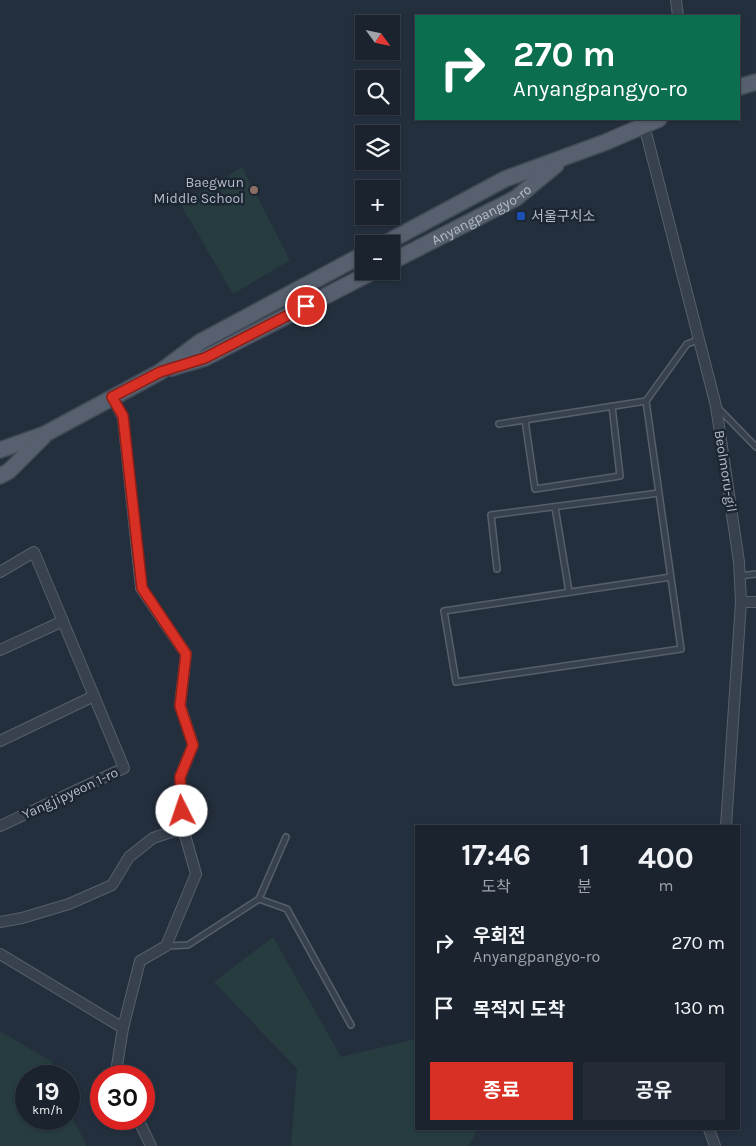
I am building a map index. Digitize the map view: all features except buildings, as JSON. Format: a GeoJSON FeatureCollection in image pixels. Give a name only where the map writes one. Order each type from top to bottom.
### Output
{"type":"FeatureCollection","features":[{"type":"Feature","properties":{"kind":"main road"},"geometry":{"type":"LineString","coordinates":[[740,87],[756,82]]}},
{"type":"Feature","properties":{"kind":"main road","name":"Anyangpangyo-ro"},"geometry":{"type":"LineString","coordinates":[[400,235],[505,179],[606,142],[656,120]]}},
{"type":"Feature","properties":{"kind":"main road","name":"Anyangpangyo-ro"},"geometry":{"type":"LineString","coordinates":[[400,257],[516,198],[565,157]]}},
{"type":"Feature","properties":{"kind":"main road"},"geometry":{"type":"LineString","coordinates":[[0,450],[46,434],[160,372],[200,342],[355,259]]}},
{"type":"Feature","properties":{"kind":"main road"},"geometry":{"type":"LineString","coordinates":[[160,372],[205,358],[357,280]]}},
{"type":"Feature","properties":{"kind":"main road"},"geometry":{"type":"LineString","coordinates":[[0,476],[9,471],[46,434]]}},
{"type":"Feature","properties":{"kind":"street"},"geometry":{"type":"LineString","coordinates":[[676,0],[678,15]]}},
{"type":"Feature","properties":{"kind":"street","name":"Beolmoru-gil"},"geometry":{"type":"LineString","coordinates":[[644,125],[716,406],[739,562],[741,602],[726,825]]}},
{"type":"Feature","properties":{"kind":"street"},"geometry":{"type":"LineString","coordinates":[[112,397],[123,416],[142,588],[186,654],[180,706],[193,745],[180,777],[183,828],[196,874],[166,946],[140,961],[123,1028],[117,1065]]}},
{"type":"Feature","properties":{"kind":"street","name":"Yangjipyeon 1-ro"},"geometry":{"type":"LineString","coordinates":[[0,572],[34,552],[124,768],[0,826]]}},
{"type":"Feature","properties":{"kind":"street"},"geometry":{"type":"LineString","coordinates":[[741,602],[756,602]]}},
{"type":"Feature","properties":{"kind":"street"},"geometry":{"type":"LineString","coordinates":[[0,650],[63,621]]}},
{"type":"Feature","properties":{"kind":"street"},"geometry":{"type":"LineString","coordinates":[[0,741],[94,696]]}},
{"type":"Feature","properties":{"kind":"street"},"geometry":{"type":"LineString","coordinates":[[0,922],[22,918],[69,904],[112,885],[129,857],[153,838],[183,828]]}},
{"type":"Feature","properties":{"kind":"street"},"geometry":{"type":"LineString","coordinates":[[0,954],[123,1028]]}},
{"type":"Feature","properties":{"kind":"street"},"geometry":{"type":"LineString","coordinates":[[143,1130],[151,1146]]}},
{"type":"Feature","properties":{"kind":"street"},"geometry":{"type":"LineString","coordinates":[[709,1130],[715,1146]]}},
{"type":"Feature","properties":{"kind":"lane"},"geometry":{"type":"LineString","coordinates":[[499,424],[646,400],[687,344],[699,339]]}},
{"type":"Feature","properties":{"kind":"lane"},"geometry":{"type":"LineString","coordinates":[[646,400],[671,577],[681,649],[456,682],[444,611],[671,577]]}},
{"type":"Feature","properties":{"kind":"lane"},"geometry":{"type":"LineString","coordinates":[[525,420],[535,489],[620,476],[612,406]]}},
{"type":"Feature","properties":{"kind":"lane"},"geometry":{"type":"LineString","coordinates":[[716,406],[756,447]]}},
{"type":"Feature","properties":{"kind":"lane"},"geometry":{"type":"LineString","coordinates":[[497,569],[491,515],[659,493]]}},
{"type":"Feature","properties":{"kind":"lane"},"geometry":{"type":"LineString","coordinates":[[555,507],[569,592]]}},
{"type":"Feature","properties":{"kind":"lane"},"geometry":{"type":"LineString","coordinates":[[740,576],[756,574]]}},
{"type":"Feature","properties":{"kind":"lane"},"geometry":{"type":"LineString","coordinates":[[166,946],[188,945],[259,899],[286,837]]}},
{"type":"Feature","properties":{"kind":"lane"},"geometry":{"type":"LineString","coordinates":[[259,899],[287,909],[352,1025]]}},
{"type":"Feature","properties":{"kind":"green space"},"geometry":{"type":"Polygon","coordinates":[[[242,167],[290,260],[233,294],[181,205],[242,167]]]}},
{"type":"Feature","properties":{"kind":"green space"},"geometry":{"type":"Polygon","coordinates":[[[273,937],[341,1057],[415,1039],[415,1130],[477,1130],[470,1144],[466,1146],[291,1146],[297,1069],[214,982],[273,937]]]}},
{"type":"Feature","properties":{"kind":"green space"},"geometry":{"type":"Polygon","coordinates":[[[0,1031],[52,1062],[53,1065],[15,1065],[15,1130],[79,1130],[87,1146],[0,1146],[0,1031]]]}},
{"type":"Feature","properties":{"kind":"place","name":"Baegwun Middle School"},"geometry":{"type":"Point","coordinates":[254,190]}},
{"type":"Feature","properties":{"kind":"place","name":"서울구치소"},"geometry":{"type":"Point","coordinates":[521,216]}},
{"type":"Feature","properties":{"kind":"route"},"geometry":{"type":"LineString","coordinates":[[182,811],[180,777],[193,745],[180,706],[186,654],[142,588],[123,416],[112,397],[160,372],[205,358],[306,306]]}}]}
